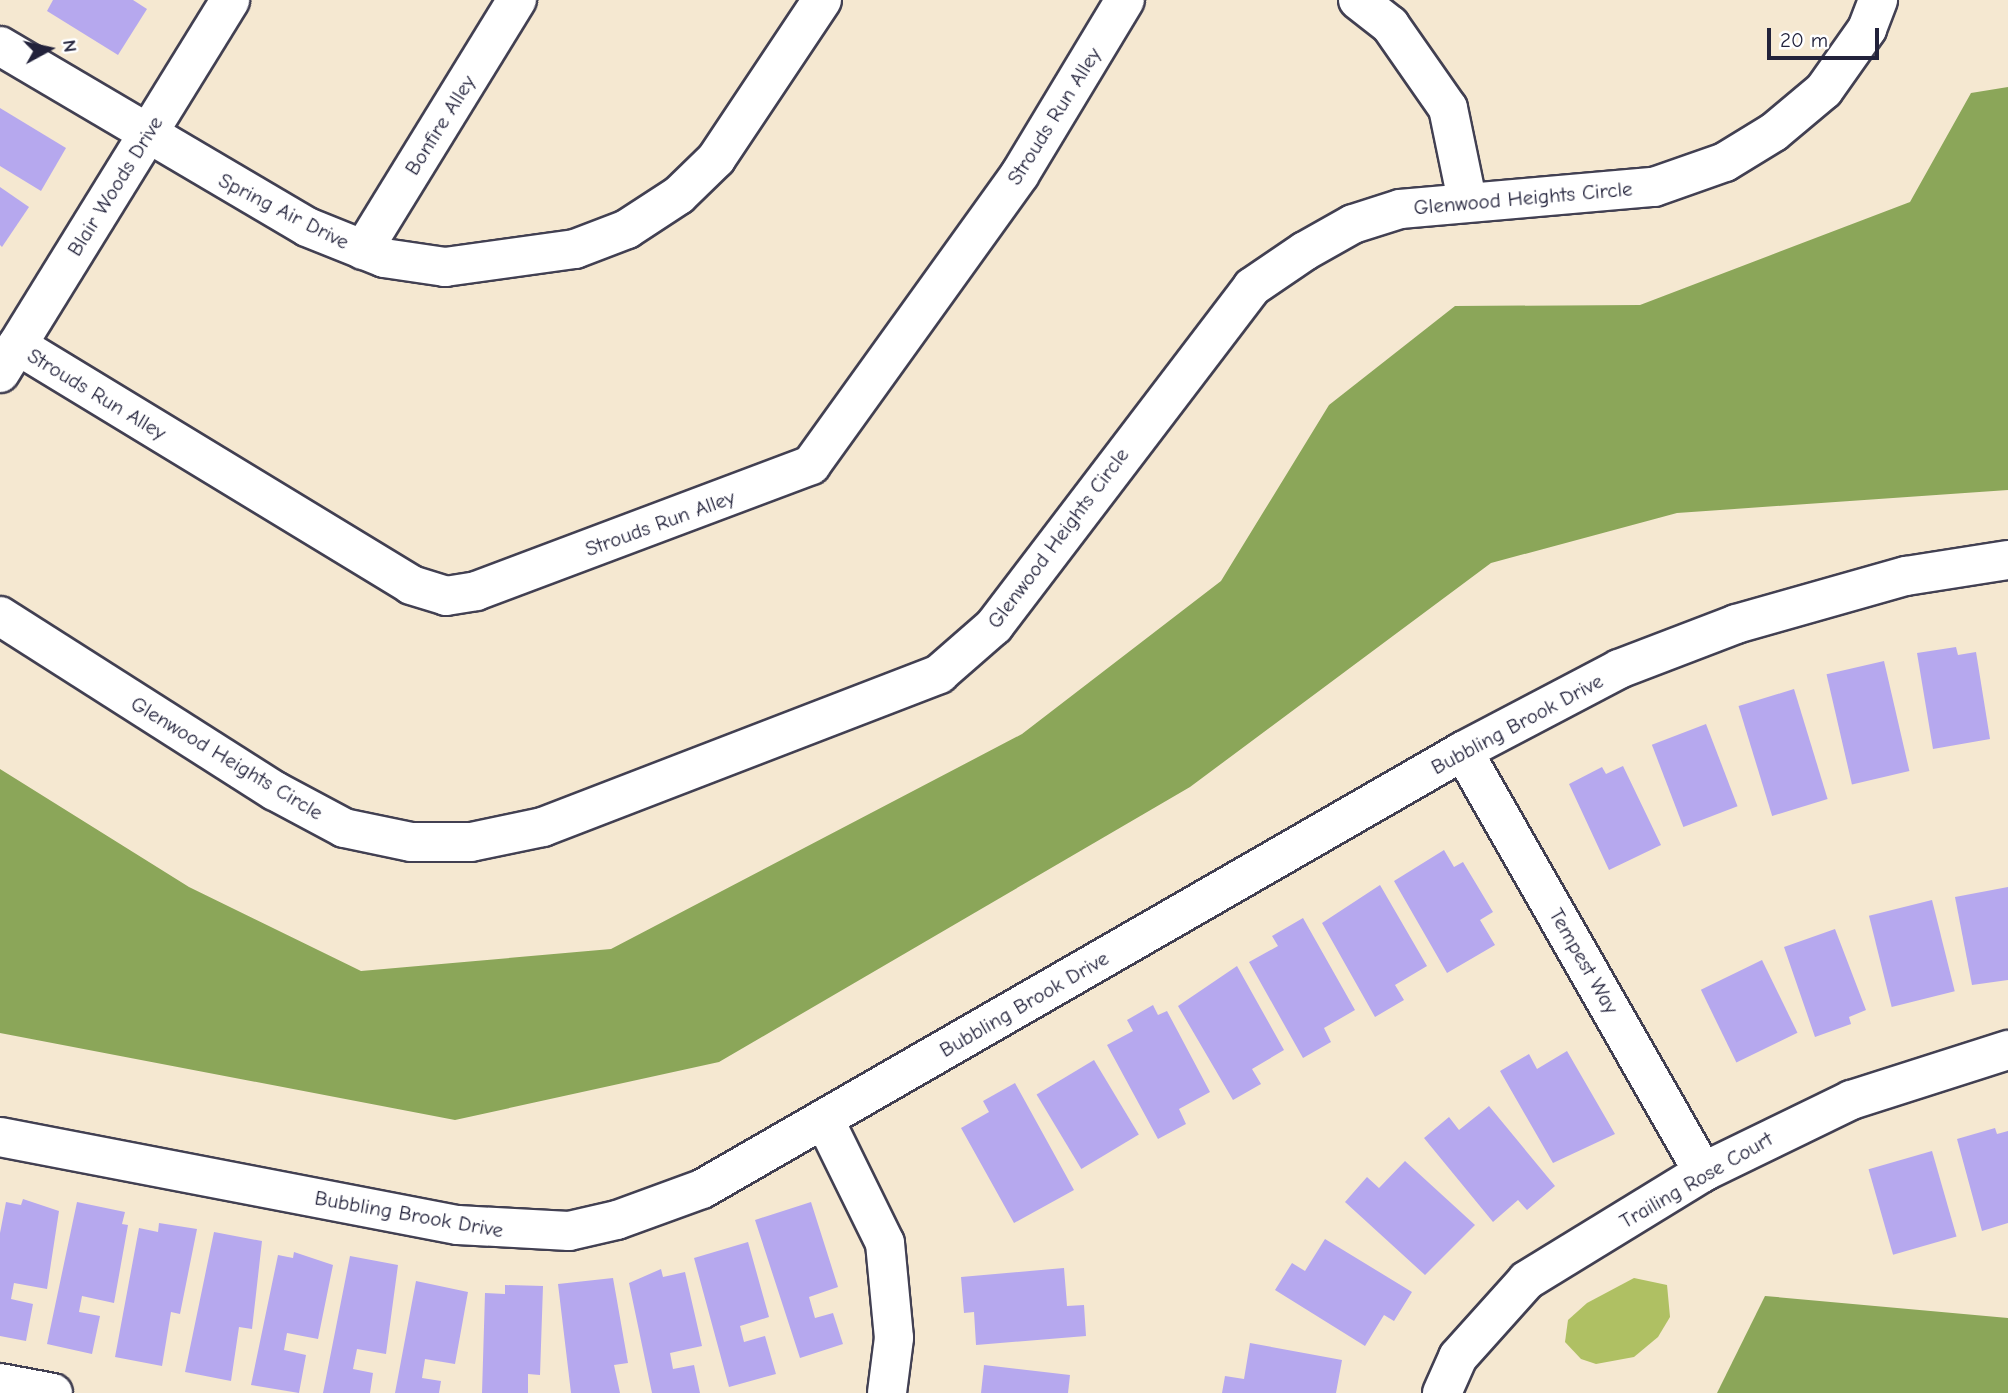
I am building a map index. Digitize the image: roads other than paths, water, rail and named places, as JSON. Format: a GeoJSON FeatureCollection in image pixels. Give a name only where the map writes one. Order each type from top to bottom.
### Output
{"type":"FeatureCollection","features":[{"type":"Feature","properties":{"kind":"street","name":"Blair Woods Drive"},"geometry":{"type":"LineString","coordinates":[[8,359],[230,0]]}},
{"type":"Feature","properties":{"kind":"street","name":"Bonfire Alley"},"geometry":{"type":"LineString","coordinates":[[363,250],[517,0]]}},
{"type":"Feature","properties":{"kind":"street","name":"Spring Air Drive"},"geometry":{"type":"LineString","coordinates":[[0,46],[146,136],[307,227],[363,250],[445,267],[575,249],[627,229],[679,195],[716,159],[822,0]]}},
{"type":"Feature","properties":{"kind":"street","name":"Strouds Run Alley"},"geometry":{"type":"LineString","coordinates":[[8,359],[411,585],[446,596],[476,592],[811,465],[1020,174],[1125,0]]}},
{"type":"Feature","properties":{"kind":"street"},"geometry":{"type":"LineString","coordinates":[[1358,0],[1390,25],[1448,108],[1467,200]]}},
{"type":"Feature","properties":{"kind":"street","name":"Glenwood Heights Circle"},"geometry":{"type":"LineString","coordinates":[[0,616],[275,791],[344,828],[423,842],[471,842],[543,827],[939,674],[995,626],[1252,287],[1353,223],[1467,200],[1654,187],[1725,162],[1774,132],[1824,90],[1867,29],[1878,0]]}},
{"type":"Feature","properties":{"kind":"street","name":"Bubbling Brook Drive"},"geometry":{"type":"LineString","coordinates":[[0,1137],[458,1226],[542,1231],[617,1220],[702,1189],[1463,751],[1619,669],[1737,624],[1906,576],[2008,560]]}},
{"type":"Feature","properties":{"kind":"street","name":"Tempest Way"},"geometry":{"type":"LineString","coordinates":[[1463,751],[1703,1172]]}},
{"type":"Feature","properties":{"kind":"street","name":"Trailing Rose Court"},"geometry":{"type":"LineString","coordinates":[[1442,1393],[1458,1357],[1527,1280],[1703,1172],[1852,1100],[2008,1050]]}},
{"type":"Feature","properties":{"kind":"street"},"geometry":{"type":"LineString","coordinates":[[824,1119],[885,1243],[893,1297],[887,1393]]}},
{"type":"Feature","properties":{"kind":"street"},"geometry":{"type":"LineString","coordinates":[[0,1383],[53,1393]]}}]}
